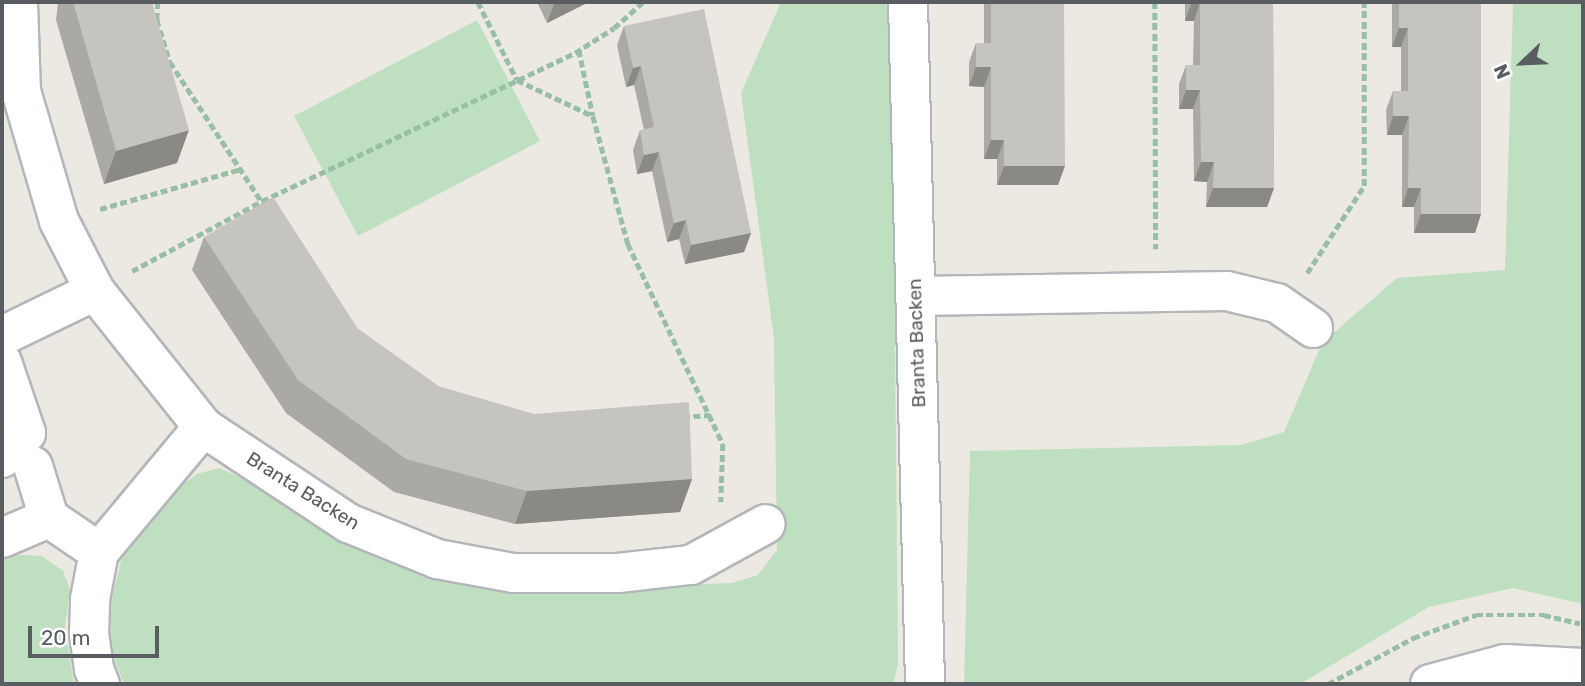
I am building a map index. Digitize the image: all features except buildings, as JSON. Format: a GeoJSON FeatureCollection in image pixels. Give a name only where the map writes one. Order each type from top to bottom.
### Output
{"type":"FeatureCollection","features":[{"type":"Feature","properties":{"kind":"street","name":"Branta Backen"},"geometry":{"type":"LineString","coordinates":[[18,2],[21,91],[59,221],[95,291],[204,427],[348,523],[437,559],[513,573],[618,573],[691,565],[766,524]]}},
{"type":"Feature","properties":{"kind":"street","name":"Branta Backen"},"geometry":{"type":"LineString","coordinates":[[908,2],[925,684]]}},
{"type":"Feature","properties":{"kind":"street"},"geometry":{"type":"LineString","coordinates":[[2,336],[95,291]]}},
{"type":"Feature","properties":{"kind":"street"},"geometry":{"type":"LineString","coordinates":[[916,296],[1227,291],[1276,303],[1313,328]]}},
{"type":"Feature","properties":{"kind":"street"},"geometry":{"type":"LineString","coordinates":[[2,362],[26,433],[18,462],[49,518],[99,552]]}},
{"type":"Feature","properties":{"kind":"street"},"geometry":{"type":"LineString","coordinates":[[100,684],[94,669],[89,634],[90,599],[99,552],[204,427]]}},
{"type":"Feature","properties":{"kind":"street"},"geometry":{"type":"LineString","coordinates":[[2,538],[49,518]]}},
{"type":"Feature","properties":{"kind":"street"},"geometry":{"type":"LineString","coordinates":[[1430,684],[1505,664],[1580,667]]}},
{"type":"Feature","properties":{"kind":"path"},"geometry":{"type":"LineString","coordinates":[[158,2],[157,20],[170,62],[269,212]]}},
{"type":"Feature","properties":{"kind":"path"},"geometry":{"type":"LineString","coordinates":[[478,2],[517,80],[593,116]]}},
{"type":"Feature","properties":{"kind":"path"},"geometry":{"type":"LineString","coordinates":[[95,291],[262,201],[579,50],[614,28],[643,2]]}},
{"type":"Feature","properties":{"kind":"path"},"geometry":{"type":"LineString","coordinates":[[1155,2],[1156,292]]}},
{"type":"Feature","properties":{"kind":"path"},"geometry":{"type":"LineString","coordinates":[[1276,303],[1311,268],[1364,186],[1364,2]]}},
{"type":"Feature","properties":{"kind":"path"},"geometry":{"type":"LineString","coordinates":[[579,50],[593,116],[628,244],[723,444],[721,511],[733,542]]}},
{"type":"Feature","properties":{"kind":"path"},"geometry":{"type":"LineString","coordinates":[[59,221],[241,169]]}},
{"type":"Feature","properties":{"kind":"path"},"geometry":{"type":"LineString","coordinates":[[669,418],[710,415]]}},
{"type":"Feature","properties":{"kind":"green space"},"geometry":{"type":"Polygon","coordinates":[[[781,2],[884,2],[892,11],[898,664],[893,684],[124,684],[110,648],[111,602],[123,553],[174,491],[197,474],[219,468],[253,483],[343,538],[435,576],[498,591],[732,583],[758,575],[777,550],[774,339],[741,93],[781,2]]]}},
{"type":"Feature","properties":{"kind":"green space"},"geometry":{"type":"Polygon","coordinates":[[[1583,2],[1583,604],[1513,588],[1429,607],[1300,684],[964,684],[970,451],[1241,445],[1284,432],[1322,343],[1397,278],[1505,270],[1513,3],[1583,2]]]}},
{"type":"Feature","properties":{"kind":"green space"},"geometry":{"type":"Polygon","coordinates":[[[477,20],[540,141],[358,236],[294,116],[477,20]]]}},
{"type":"Feature","properties":{"kind":"green space"},"geometry":{"type":"Polygon","coordinates":[[[2,555],[42,556],[63,571],[70,590],[65,627],[74,684],[2,684],[2,555]]]}}]}
